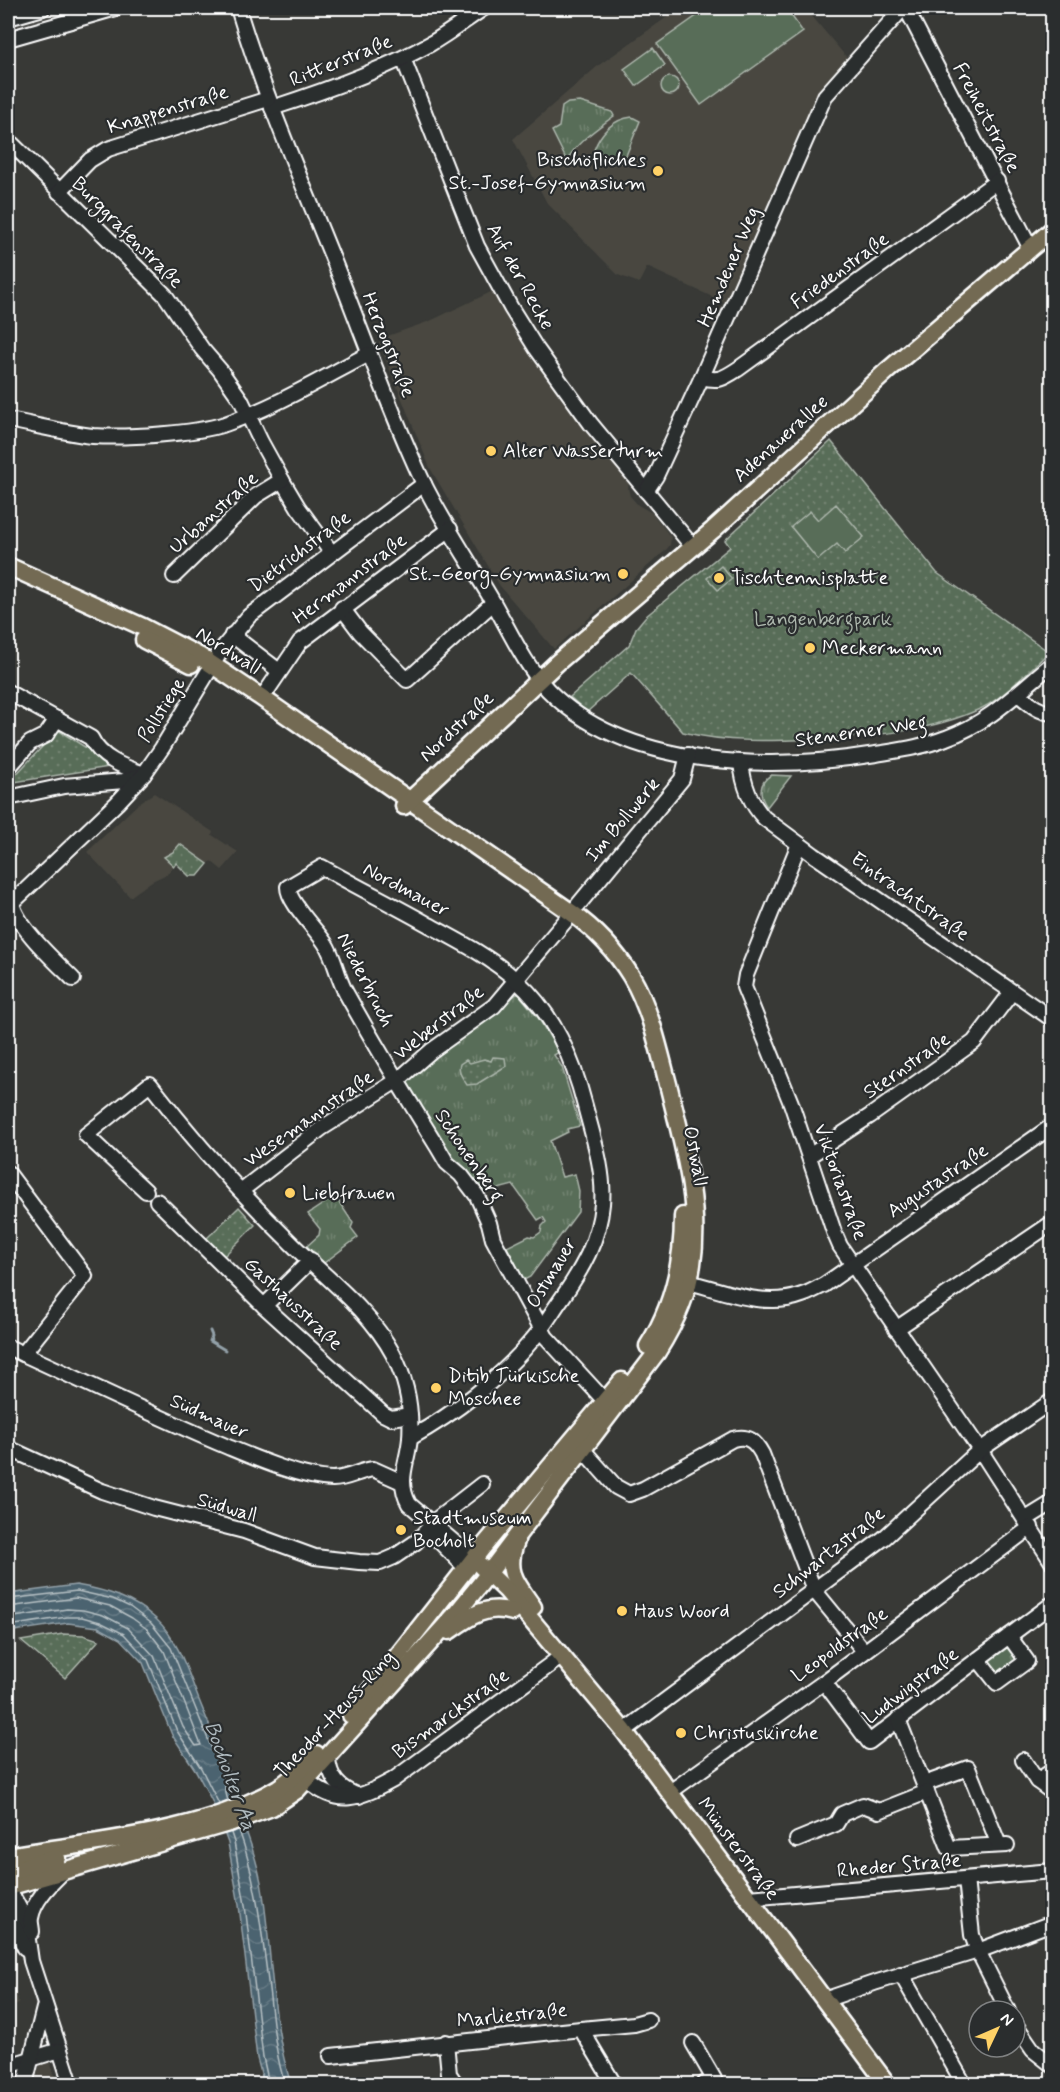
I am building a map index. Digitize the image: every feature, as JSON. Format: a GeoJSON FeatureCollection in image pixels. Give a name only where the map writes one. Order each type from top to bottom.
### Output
{"type":"FeatureCollection","features":[{"type":"Feature","properties":{"kind":"main road","name":"Adenauerallee"},"geometry":{"type":"LineString","coordinates":[[539,680],[603,622],[693,547],[887,371],[1030,247],[1053,230]]}},
{"type":"Feature","properties":{"kind":"main road","name":"Nordwall"},"geometry":{"type":"LineString","coordinates":[[8,566],[153,632],[407,803]]}},
{"type":"Feature","properties":{"kind":"main road","name":"Nordwall"},"geometry":{"type":"LineString","coordinates":[[8,576],[210,670],[262,698],[407,803]]}},
{"type":"Feature","properties":{"kind":"main road","name":"Nordstraße"},"geometry":{"type":"LineString","coordinates":[[407,803],[539,680]]}},
{"type":"Feature","properties":{"kind":"main road","name":"Ostwall"},"geometry":{"type":"LineString","coordinates":[[407,803],[572,913],[598,934],[621,960],[640,995],[655,1035],[690,1179],[694,1215],[694,1246],[683,1281],[678,1314],[663,1342],[520,1531],[478,1571]]}},
{"type":"Feature","properties":{"kind":"main road","name":"Ostwall"},"geometry":{"type":"LineString","coordinates":[[478,1571],[549,1471],[650,1343],[683,1281]]}},
{"type":"Feature","properties":{"kind":"main road","name":"Ostwall"},"geometry":{"type":"LineString","coordinates":[[520,1531],[512,1552],[511,1571],[516,1583],[538,1615],[551,1642]]}},
{"type":"Feature","properties":{"kind":"main road","name":"Münsterstraße"},"geometry":{"type":"LineString","coordinates":[[478,1571],[513,1612],[551,1642]]}},
{"type":"Feature","properties":{"kind":"main road","name":"Münsterstraße"},"geometry":{"type":"LineString","coordinates":[[478,1571],[507,1591],[624,1731],[887,2085]]}},
{"type":"Feature","properties":{"kind":"main road"},"geometry":{"type":"LineString","coordinates":[[424,1649],[437,1623],[478,1571]]}},
{"type":"Feature","properties":{"kind":"main road","name":"Theodor-Heuss-Ring"},"geometry":{"type":"LineString","coordinates":[[249,1810],[314,1757],[478,1571]]}},
{"type":"Feature","properties":{"kind":"main road"},"geometry":{"type":"LineString","coordinates":[[424,1649],[482,1610],[513,1612]]}},
{"type":"Feature","properties":{"kind":"main road","name":"Theodor-Heuss-Ring"},"geometry":{"type":"LineString","coordinates":[[8,1887],[64,1871],[249,1810],[282,1802],[307,1780],[424,1649]]}},
{"type":"Feature","properties":{"kind":"main road","name":"Theodor-Heuss-Ring"},"geometry":{"type":"LineString","coordinates":[[8,1856],[206,1825]]}},
{"type":"Feature","properties":{"kind":"main road"},"geometry":{"type":"LineString","coordinates":[[8,1876],[38,1862],[99,1848],[142,1834]]}},
{"type":"Feature","properties":{"kind":"street"},"geometry":{"type":"LineString","coordinates":[[8,18],[44,8]]}},
{"type":"Feature","properties":{"kind":"street"},"geometry":{"type":"LineString","coordinates":[[8,39],[81,12],[116,8]]}},
{"type":"Feature","properties":{"kind":"street","name":"Herzogstraße"},"geometry":{"type":"LineString","coordinates":[[238,8],[270,104],[369,354],[424,484],[539,680]]}},
{"type":"Feature","properties":{"kind":"street","name":"Ritterstraße"},"geometry":{"type":"LineString","coordinates":[[270,104],[345,82],[403,58],[430,44],[484,8]]}},
{"type":"Feature","properties":{"kind":"street","name":"Freiheitstraße"},"geometry":{"type":"LineString","coordinates":[[904,8],[1030,247]]}},
{"type":"Feature","properties":{"kind":"street","name":"Hemdener Weg"},"geometry":{"type":"LineString","coordinates":[[646,491],[656,476],[702,377],[825,96],[904,8]]}},
{"type":"Feature","properties":{"kind":"street"},"geometry":{"type":"LineString","coordinates":[[28,12],[33,31]]}},
{"type":"Feature","properties":{"kind":"street","name":"Auf der Recke"},"geometry":{"type":"LineString","coordinates":[[403,58],[477,246],[498,285],[536,348],[591,424],[646,491]]}},
{"type":"Feature","properties":{"kind":"street","name":"Knappenstraße"},"geometry":{"type":"LineString","coordinates":[[59,192],[90,160],[108,149],[270,104]]}},
{"type":"Feature","properties":{"kind":"street","name":"Burggrafenstraße"},"geometry":{"type":"LineString","coordinates":[[11,143],[165,295],[241,400],[248,416]]}},
{"type":"Feature","properties":{"kind":"street","name":"Friedenstraße"},"geometry":{"type":"LineString","coordinates":[[702,377],[719,379],[738,369],[997,181]]}},
{"type":"Feature","properties":{"kind":"street"},"geometry":{"type":"LineString","coordinates":[[8,420],[93,436],[139,435],[212,427],[248,416],[369,354]]}},
{"type":"Feature","properties":{"kind":"street","name":"Urbanstraße"},"geometry":{"type":"LineString","coordinates":[[248,416],[298,507],[331,552]]}},
{"type":"Feature","properties":{"kind":"street","name":"Urbanstraße"},"geometry":{"type":"LineString","coordinates":[[174,576],[256,496],[282,480]]}},
{"type":"Feature","properties":{"kind":"street","name":"Dietrichstraße"},"geometry":{"type":"LineString","coordinates":[[210,670],[232,635],[267,601],[424,484]]}},
{"type":"Feature","properties":{"kind":"street"},"geometry":{"type":"LineString","coordinates":[[646,491],[693,547]]}},
{"type":"Feature","properties":{"kind":"street","name":"Hermannstraße"},"geometry":{"type":"LineString","coordinates":[[262,698],[300,642],[342,608],[450,529]]}},
{"type":"Feature","properties":{"kind":"street"},"geometry":{"type":"LineString","coordinates":[[342,608],[360,632],[407,680],[493,603]]}},
{"type":"Feature","properties":{"kind":"street"},"geometry":{"type":"LineString","coordinates":[[232,635],[279,671]]}},
{"type":"Feature","properties":{"kind":"street","name":"Stenerner Weg"},"geometry":{"type":"LineString","coordinates":[[539,680],[573,712],[607,732],[636,743],[688,755],[757,763],[832,760],[914,748],[945,739],[979,723],[1002,708],[1053,664]]}},
{"type":"Feature","properties":{"kind":"street","name":"Pollstiege"},"geometry":{"type":"LineString","coordinates":[[11,912],[144,774],[210,670]]}},
{"type":"Feature","properties":{"kind":"street"},"geometry":{"type":"LineString","coordinates":[[8,692],[91,738],[96,750],[119,764],[144,774]]}},
{"type":"Feature","properties":{"kind":"street"},"geometry":{"type":"LineString","coordinates":[[1018,694],[1030,705],[1044,712],[1053,713]]}},
{"type":"Feature","properties":{"kind":"street"},"geometry":{"type":"LineString","coordinates":[[8,768],[30,743],[46,735],[57,719]]}},
{"type":"Feature","properties":{"kind":"street","name":"Im Bollwerk"},"geometry":{"type":"LineString","coordinates":[[572,913],[682,779],[688,755]]}},
{"type":"Feature","properties":{"kind":"street","name":"Eintrachtstraße"},"geometry":{"type":"LineString","coordinates":[[741,762],[743,780],[752,801],[764,818],[1053,1019]]}},
{"type":"Feature","properties":{"kind":"street"},"geometry":{"type":"LineString","coordinates":[[752,801],[757,763]]}},
{"type":"Feature","properties":{"kind":"street"},"geometry":{"type":"LineString","coordinates":[[8,798],[64,786],[124,781],[144,774]]}},
{"type":"Feature","properties":{"kind":"street","name":"Viktoriastraße"},"geometry":{"type":"LineString","coordinates":[[799,844],[746,975],[744,987],[791,1103],[840,1246],[980,1450],[1053,1562]]}},
{"type":"Feature","properties":{"kind":"street","name":"Nordmauer"},"geometry":{"type":"LineString","coordinates":[[292,901],[288,887],[322,867],[452,937],[517,980]]}},
{"type":"Feature","properties":{"kind":"street","name":"Niederbruch"},"geometry":{"type":"LineString","coordinates":[[292,901],[329,948],[345,992],[398,1080]]}},
{"type":"Feature","properties":{"kind":"street"},"geometry":{"type":"LineString","coordinates":[[11,912],[45,952],[73,979]]}},
{"type":"Feature","properties":{"kind":"street","name":"Weberstraße"},"geometry":{"type":"LineString","coordinates":[[398,1080],[431,1051],[494,1006],[572,913]]}},
{"type":"Feature","properties":{"kind":"street","name":"Ostmauer"},"geometry":{"type":"LineString","coordinates":[[410,1438],[494,1378],[541,1330],[580,1271],[591,1248],[600,1219],[602,1182],[582,1093],[565,1046],[540,1005],[517,980]]}},
{"type":"Feature","properties":{"kind":"street","name":"Sternstraße"},"geometry":{"type":"LineString","coordinates":[[809,1156],[974,1042],[1012,992]]}},
{"type":"Feature","properties":{"kind":"street","name":"Wesemannstraße"},"geometry":{"type":"LineString","coordinates":[[242,1190],[322,1128],[398,1080]]}},
{"type":"Feature","properties":{"kind":"street","name":"Schonenberg"},"geometry":{"type":"LineString","coordinates":[[398,1080],[447,1163],[461,1175],[477,1196],[489,1223],[493,1239],[541,1330],[605,1401]]}},
{"type":"Feature","properties":{"kind":"street","name":"Gasthausstraße"},"geometry":{"type":"LineString","coordinates":[[242,1190],[201,1146],[150,1084],[86,1135],[264,1306],[383,1414],[391,1418],[410,1415]]}},
{"type":"Feature","properties":{"kind":"street","name":"Augustastraße"},"geometry":{"type":"LineString","coordinates":[[683,1281],[754,1298],[773,1300],[801,1296],[824,1285],[1053,1126]]}},
{"type":"Feature","properties":{"kind":"street"},"geometry":{"type":"LineString","coordinates":[[8,1173],[85,1276],[23,1354]]}},
{"type":"Feature","properties":{"kind":"street"},"geometry":{"type":"LineString","coordinates":[[242,1190],[293,1245],[365,1315],[383,1338],[399,1368],[406,1389],[410,1415],[410,1438],[402,1482],[404,1493],[409,1504],[432,1524],[438,1540],[478,1571]]}},
{"type":"Feature","properties":{"kind":"street"},"geometry":{"type":"LineString","coordinates":[[896,1329],[1053,1223]]}},
{"type":"Feature","properties":{"kind":"street"},"geometry":{"type":"LineString","coordinates":[[264,1306],[310,1260]]}},
{"type":"Feature","properties":{"kind":"street","name":"Südmauer"},"geometry":{"type":"LineString","coordinates":[[8,1347],[209,1439],[276,1465],[334,1479],[373,1469],[402,1482]]}},
{"type":"Feature","properties":{"kind":"street","name":"Schwartzstraße"},"geometry":{"type":"LineString","coordinates":[[624,1731],[884,1538],[980,1450],[1053,1401]]}},
{"type":"Feature","properties":{"kind":"street"},"geometry":{"type":"LineString","coordinates":[[583,1450],[616,1487],[629,1494],[643,1489],[733,1439],[743,1437],[752,1440],[762,1454],[814,1590],[864,1652]]}},
{"type":"Feature","properties":{"kind":"street","name":"Südwall"},"geometry":{"type":"LineString","coordinates":[[8,1448],[102,1491],[154,1508],[244,1531],[315,1557],[380,1563],[394,1557],[416,1542],[432,1524],[482,1484]]}},
{"type":"Feature","properties":{"kind":"street","name":"Leopoldstraße"},"geometry":{"type":"LineString","coordinates":[[670,1792],[864,1652],[1053,1503]]}},
{"type":"Feature","properties":{"kind":"street","name":"Ludwigstraße"},"geometry":{"type":"LineString","coordinates":[[824,1682],[869,1742],[1053,1604]]}},
{"type":"Feature","properties":{"kind":"street","name":"Ludwigstraße"},"geometry":{"type":"LineString","coordinates":[[978,1659],[997,1683],[1027,1661],[1009,1636]]}},
{"type":"Feature","properties":{"kind":"street","name":"Bismarckstraße"},"geometry":{"type":"LineString","coordinates":[[307,1780],[335,1798],[347,1799],[374,1791],[393,1780],[562,1656]]}},
{"type":"Feature","properties":{"kind":"street"},"geometry":{"type":"LineString","coordinates":[[796,1840],[836,1824],[842,1814],[863,1804],[879,1811],[925,1788],[968,1768],[1003,1845],[949,1848],[925,1788],[898,1719]]}},
{"type":"Feature","properties":{"kind":"street"},"geometry":{"type":"LineString","coordinates":[[328,1757],[328,1767],[336,1782],[347,1792],[359,1796]]}},
{"type":"Feature","properties":{"kind":"street"},"geometry":{"type":"LineString","coordinates":[[1023,1760],[1037,1781],[1053,1792]]}},
{"type":"Feature","properties":{"kind":"street"},"geometry":{"type":"LineString","coordinates":[[1037,1781],[1053,1771]]}},
{"type":"Feature","properties":{"kind":"street"},"geometry":{"type":"LineString","coordinates":[[31,1961],[33,1940],[30,1918],[42,1895],[64,1871]]}},
{"type":"Feature","properties":{"kind":"street","name":"Rheder Straße"},"geometry":{"type":"LineString","coordinates":[[749,1898],[1053,1871]]}},
{"type":"Feature","properties":{"kind":"street"},"geometry":{"type":"LineString","coordinates":[[966,1879],[969,1916],[978,1951],[1002,1999]]}},
{"type":"Feature","properties":{"kind":"street"},"geometry":{"type":"LineString","coordinates":[[8,1887],[25,1920],[31,1961],[71,2085]]}},
{"type":"Feature","properties":{"kind":"street"},"geometry":{"type":"LineString","coordinates":[[8,1914],[12,1928],[31,1961]]}},
{"type":"Feature","properties":{"kind":"street"},"geometry":{"type":"LineString","coordinates":[[824,2000],[978,1951],[1053,1923]]}},
{"type":"Feature","properties":{"kind":"street"},"geometry":{"type":"LineString","coordinates":[[901,1974],[964,2085]]}},
{"type":"Feature","properties":{"kind":"street"},"geometry":{"type":"LineString","coordinates":[[26,2085],[45,2005]]}},
{"type":"Feature","properties":{"kind":"street","name":"Marliestraße"},"geometry":{"type":"LineString","coordinates":[[331,2056],[446,2042],[634,2024],[648,2020]]}},
{"type":"Feature","properties":{"kind":"street","name":"Marliestraße"},"geometry":{"type":"LineString","coordinates":[[581,2029],[614,2085]]}},
{"type":"Feature","properties":{"kind":"street"},"geometry":{"type":"LineString","coordinates":[[1027,2040],[1034,2050],[1053,2065]]}},
{"type":"Feature","properties":{"kind":"street","name":"Marliestraße"},"geometry":{"type":"LineString","coordinates":[[446,2042],[449,2074],[456,2085]]}},
{"type":"Feature","properties":{"kind":"street"},"geometry":{"type":"LineString","coordinates":[[693,2043],[714,2079],[704,2085]]}},
{"type":"Feature","properties":{"kind":"street"},"geometry":{"type":"LineString","coordinates":[[8,2066],[60,2050]]}},
{"type":"Feature","properties":{"kind":"shaded area","name":"Bischöfliches St.-Josef-Gymnasium"},"geometry":{"type":"Polygon","coordinates":[[[680,8],[805,8],[848,59],[819,95],[728,304],[647,267],[639,283],[618,275],[547,203],[513,139],[599,65],[680,8]]]}},
{"type":"Feature","properties":{"kind":"shaded area"},"geometry":{"type":"Polygon","coordinates":[[[493,291],[541,368],[629,483],[630,496],[638,505],[652,513],[671,537],[670,545],[666,550],[554,649],[500,586],[430,468],[379,343],[382,338],[430,321],[493,291]]]}},
{"type":"Feature","properties":{"kind":"shaded area"},"geometry":{"type":"Polygon","coordinates":[[[154,793],[213,832],[212,835],[238,852],[222,870],[211,861],[198,876],[189,876],[176,863],[167,874],[152,881],[130,897],[87,852],[139,803],[154,793]]]}},
{"type":"Feature","properties":{"kind":"shaded area"},"geometry":{"type":"Polygon","coordinates":[[[8,1966],[19,2004],[8,2008],[8,1966]]]}},
{"type":"Feature","properties":{"kind":"shaded area"},"geometry":{"type":"Polygon","coordinates":[[[50,2061],[57,2084],[35,2084],[40,2064],[50,2061]]]}},
{"type":"Feature","properties":{"kind":"green space"},"geometry":{"type":"Polygon","coordinates":[[[708,8],[786,8],[803,32],[701,105],[657,44],[708,8]]]}},
{"type":"Feature","properties":{"kind":"green space"},"geometry":{"type":"Polygon","coordinates":[[[653,48],[665,65],[636,86],[624,69],[653,48]]]}},
{"type":"Feature","properties":{"kind":"green space"},"geometry":{"type":"Polygon","coordinates":[[[666,77],[674,77],[679,82],[677,93],[666,95],[661,90],[661,82],[666,77]]]}},
{"type":"Feature","properties":{"kind":"green space"},"geometry":{"type":"Polygon","coordinates":[[[580,102],[612,112],[614,116],[581,142],[567,161],[552,131],[559,127],[562,107],[568,103],[580,102]]]}},
{"type":"Feature","properties":{"kind":"green space"},"geometry":{"type":"Polygon","coordinates":[[[632,117],[640,121],[623,163],[594,150],[608,128],[625,118],[632,117]]]}},
{"type":"Feature","properties":{"kind":"green space","name":"Langenbergpark"},"geometry":{"type":"Polygon","coordinates":[[[831,441],[937,573],[1049,652],[1008,690],[982,708],[922,728],[858,736],[799,740],[749,740],[699,736],[683,732],[631,673],[587,712],[570,697],[629,645],[636,628],[645,617],[730,547],[725,540],[831,441]]]}},
{"type":"Feature","properties":{"kind":"green space"},"geometry":{"type":"Polygon","coordinates":[[[836,504],[864,537],[845,553],[837,544],[818,560],[791,527],[810,511],[818,520],[836,504]]]}},
{"type":"Feature","properties":{"kind":"green space","name":"Tischtennisplatte"},"geometry":{"type":"Polygon","coordinates":[[[721,566],[732,579],[718,590],[707,578],[721,566]]]}},
{"type":"Feature","properties":{"kind":"green space"},"geometry":{"type":"Polygon","coordinates":[[[58,730],[115,766],[8,783],[58,730]]]}},
{"type":"Feature","properties":{"kind":"green space"},"geometry":{"type":"Polygon","coordinates":[[[771,775],[791,776],[767,807],[761,790],[764,782],[771,775]]]}},
{"type":"Feature","properties":{"kind":"green space"},"geometry":{"type":"Polygon","coordinates":[[[180,844],[208,864],[198,876],[189,876],[176,863],[174,866],[164,857],[180,844]]]}},
{"type":"Feature","properties":{"kind":"green space"},"geometry":{"type":"Polygon","coordinates":[[[518,993],[539,1019],[559,1052],[554,1055],[562,1067],[580,1126],[567,1129],[568,1132],[550,1141],[562,1177],[575,1174],[579,1191],[578,1212],[530,1277],[524,1280],[507,1247],[529,1236],[534,1237],[541,1232],[546,1222],[543,1217],[538,1220],[513,1185],[479,1194],[455,1165],[406,1081],[518,993]]]}},
{"type":"Feature","properties":{"kind":"green space"},"geometry":{"type":"Polygon","coordinates":[[[493,1057],[505,1058],[506,1066],[477,1084],[467,1085],[460,1072],[460,1064],[466,1060],[470,1063],[484,1059],[491,1061],[493,1057]]]}},
{"type":"Feature","properties":{"kind":"green space"},"geometry":{"type":"Polygon","coordinates":[[[332,1198],[337,1199],[353,1223],[351,1228],[358,1237],[324,1263],[307,1246],[319,1235],[320,1229],[308,1214],[332,1198]]]}},
{"type":"Feature","properties":{"kind":"green space"},"geometry":{"type":"Polygon","coordinates":[[[239,1207],[255,1225],[223,1257],[206,1239],[239,1207]]]}},
{"type":"Feature","properties":{"kind":"green space"},"geometry":{"type":"Polygon","coordinates":[[[63,1634],[83,1635],[99,1640],[65,1678],[21,1641],[63,1634]]]}},
{"type":"Feature","properties":{"kind":"green space"},"geometry":{"type":"Polygon","coordinates":[[[1006,1644],[1019,1660],[998,1677],[985,1662],[1006,1644]]]}},
{"type":"Feature","properties":{"kind":"water"},"geometry":{"type":"Polygon","coordinates":[[[76,1585],[119,1596],[147,1612],[164,1627],[186,1667],[232,1781],[230,1789],[258,1867],[266,1917],[276,2014],[291,2084],[264,2084],[257,2058],[239,1905],[228,1843],[212,1801],[196,1771],[172,1735],[143,1663],[120,1639],[98,1627],[68,1623],[8,1632],[8,1594],[76,1585]]]}},
{"type":"Feature","properties":{"kind":"waterway"},"geometry":{"type":"LineString","coordinates":[[210,1331],[212,1336],[210,1341],[225,1350]]}},
{"type":"Feature","properties":{"kind":"place","name":"Bischöfliches St.-Josef-Gymnasium"},"geometry":{"type":"Point","coordinates":[658,171]}},
{"type":"Feature","properties":{"kind":"place","name":"Alter Wasserturm"},"geometry":{"type":"Point","coordinates":[491,451]}},
{"type":"Feature","properties":{"kind":"place","name":"St.-Georg-Gymnasium"},"geometry":{"type":"Point","coordinates":[623,574]}},
{"type":"Feature","properties":{"kind":"place","name":"Tischtennisplatte"},"geometry":{"type":"Point","coordinates":[719,578]}},
{"type":"Feature","properties":{"kind":"place","name":"Meckermann"},"geometry":{"type":"Point","coordinates":[810,648]}},
{"type":"Feature","properties":{"kind":"place","name":"Liebfrauen"},"geometry":{"type":"Point","coordinates":[290,1193]}},
{"type":"Feature","properties":{"kind":"place","name":"Ditib Türkische Moschee"},"geometry":{"type":"Point","coordinates":[436,1388]}},
{"type":"Feature","properties":{"kind":"place","name":"Stadtmuseum Bocholt"},"geometry":{"type":"Point","coordinates":[401,1530]}},
{"type":"Feature","properties":{"kind":"place","name":"Haus Woord"},"geometry":{"type":"Point","coordinates":[622,1611]}},
{"type":"Feature","properties":{"kind":"place","name":"Christuskirche"},"geometry":{"type":"Point","coordinates":[681,1733]}},
{"type":"Feature","properties":{"kind":"water label","name":"Bocholter Aa"},"geometry":{"type":"Point","coordinates":[230,1776]}}]}
